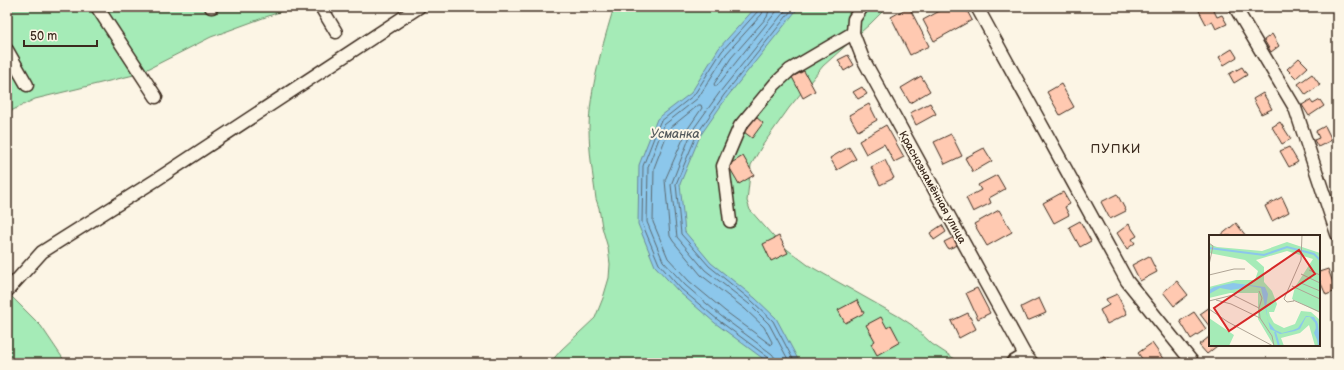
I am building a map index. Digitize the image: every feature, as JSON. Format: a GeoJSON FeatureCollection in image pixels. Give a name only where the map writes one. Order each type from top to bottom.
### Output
{"type":"FeatureCollection","features":[{"type":"Feature","properties":{"kind":"street"},"geometry":{"type":"LineString","coordinates":[[98,7],[156,97]]}},
{"type":"Feature","properties":{"kind":"street"},"geometry":{"type":"LineString","coordinates":[[321,7],[336,32]]}},
{"type":"Feature","properties":{"kind":"street"},"geometry":{"type":"LineString","coordinates":[[7,292],[42,252],[162,176],[419,7]]}},
{"type":"Feature","properties":{"kind":"street"},"geometry":{"type":"LineString","coordinates":[[730,222],[723,166],[740,126],[775,84],[790,70],[853,33],[854,19],[862,7]]}},
{"type":"Feature","properties":{"kind":"street"},"geometry":{"type":"LineString","coordinates":[[977,7],[1127,281],[1193,363]]}},
{"type":"Feature","properties":{"kind":"street"},"geometry":{"type":"LineString","coordinates":[[1235,7],[1295,108],[1337,234]]}},
{"type":"Feature","properties":{"kind":"street","name":"Краснознамённая улица"},"geometry":{"type":"LineString","coordinates":[[853,33],[864,59],[1029,359]]}},
{"type":"Feature","properties":{"kind":"street"},"geometry":{"type":"LineString","coordinates":[[7,50],[28,85]]}},
{"type":"Feature","properties":{"kind":"street"},"geometry":{"type":"LineString","coordinates":[[1012,363],[1029,359]]}},
{"type":"Feature","properties":{"kind":"green space"},"geometry":{"type":"Polygon","coordinates":[[[7,7],[293,7],[211,37],[138,74],[35,99],[7,113],[7,7]]]}},
{"type":"Feature","properties":{"kind":"green space"},"geometry":{"type":"Polygon","coordinates":[[[614,7],[887,7],[823,66],[789,108],[762,146],[751,165],[747,201],[750,210],[780,244],[808,265],[912,325],[932,344],[961,363],[550,363],[561,350],[595,318],[609,278],[610,264],[608,248],[596,199],[590,155],[589,129],[591,99],[594,84],[601,52],[614,7]]]}},
{"type":"Feature","properties":{"kind":"green space"},"geometry":{"type":"Polygon","coordinates":[[[7,292],[41,326],[66,363],[7,363],[7,292]]]}},
{"type":"Feature","properties":{"kind":"water","name":"Усманка"},"geometry":{"type":"Polygon","coordinates":[[[756,7],[799,7],[727,97],[700,136],[680,184],[685,232],[711,263],[755,298],[776,318],[800,363],[769,363],[715,323],[679,292],[655,266],[638,224],[639,165],[657,119],[691,93],[719,48],[756,7]]]}},
{"type":"Feature","properties":{"kind":"building"},"geometry":{"type":"Polygon","coordinates":[[[909,7],[929,46],[910,55],[891,17],[909,7]]]}},
{"type":"Feature","properties":{"kind":"building"},"geometry":{"type":"Polygon","coordinates":[[[947,7],[965,7],[972,20],[934,41],[923,20],[947,7]]]}},
{"type":"Feature","properties":{"kind":"building"},"geometry":{"type":"Polygon","coordinates":[[[1197,7],[1212,7],[1217,17],[1222,15],[1227,24],[1216,29],[1212,21],[1206,24],[1197,7]]]}},
{"type":"Feature","properties":{"kind":"building"},"geometry":{"type":"Polygon","coordinates":[[[1272,34],[1279,46],[1271,52],[1264,40],[1272,34]]]}},
{"type":"Feature","properties":{"kind":"building"},"geometry":{"type":"Polygon","coordinates":[[[1232,49],[1237,57],[1224,65],[1219,57],[1232,49]]]}},
{"type":"Feature","properties":{"kind":"building"},"geometry":{"type":"Polygon","coordinates":[[[848,55],[854,65],[844,71],[838,60],[848,55]]]}},
{"type":"Feature","properties":{"kind":"building"},"geometry":{"type":"Polygon","coordinates":[[[1299,58],[1308,67],[1296,78],[1287,69],[1299,58]]]}},
{"type":"Feature","properties":{"kind":"building"},"geometry":{"type":"Polygon","coordinates":[[[1242,67],[1247,75],[1234,83],[1229,74],[1242,67]]]}},
{"type":"Feature","properties":{"kind":"building"},"geometry":{"type":"Polygon","coordinates":[[[804,71],[815,91],[803,98],[792,77],[804,71]]]}},
{"type":"Feature","properties":{"kind":"building"},"geometry":{"type":"Polygon","coordinates":[[[1312,74],[1320,85],[1306,95],[1298,84],[1312,74]]]}},
{"type":"Feature","properties":{"kind":"building"},"geometry":{"type":"Polygon","coordinates":[[[921,76],[930,91],[910,103],[901,88],[921,76]]]}},
{"type":"Feature","properties":{"kind":"building"},"geometry":{"type":"Polygon","coordinates":[[[1061,84],[1074,107],[1060,115],[1047,92],[1061,84]]]}},
{"type":"Feature","properties":{"kind":"building"},"geometry":{"type":"Polygon","coordinates":[[[862,87],[867,94],[858,99],[853,92],[862,87]]]}},
{"type":"Feature","properties":{"kind":"building"},"geometry":{"type":"Polygon","coordinates":[[[1263,93],[1272,109],[1261,114],[1253,99],[1263,93]]]}},
{"type":"Feature","properties":{"kind":"building"},"geometry":{"type":"Polygon","coordinates":[[[1310,100],[1313,104],[1320,100],[1324,106],[1309,116],[1302,105],[1310,100]]]}},
{"type":"Feature","properties":{"kind":"building"},"geometry":{"type":"Polygon","coordinates":[[[930,103],[936,114],[916,125],[910,113],[930,103]]]}},
{"type":"Feature","properties":{"kind":"building"},"geometry":{"type":"Polygon","coordinates":[[[869,104],[877,120],[858,131],[849,115],[869,104]]]}},
{"type":"Feature","properties":{"kind":"building"},"geometry":{"type":"Polygon","coordinates":[[[756,117],[763,123],[752,138],[744,132],[756,117]]]}},
{"type":"Feature","properties":{"kind":"building"},"geometry":{"type":"Polygon","coordinates":[[[1280,122],[1291,139],[1282,144],[1272,127],[1280,122]]]}},
{"type":"Feature","properties":{"kind":"building"},"geometry":{"type":"Polygon","coordinates":[[[886,125],[904,157],[894,162],[884,144],[866,154],[859,141],[886,125]]]}},
{"type":"Feature","properties":{"kind":"building"},"geometry":{"type":"Polygon","coordinates":[[[1325,126],[1332,140],[1318,147],[1314,140],[1319,138],[1316,131],[1325,126]]]}},
{"type":"Feature","properties":{"kind":"building"},"geometry":{"type":"Polygon","coordinates":[[[951,134],[962,156],[945,164],[934,142],[951,134]]]}},
{"type":"Feature","properties":{"kind":"building"},"geometry":{"type":"Polygon","coordinates":[[[849,147],[856,159],[837,170],[830,158],[849,147]]]}},
{"type":"Feature","properties":{"kind":"building"},"geometry":{"type":"Polygon","coordinates":[[[1289,147],[1298,162],[1289,167],[1280,151],[1289,147]]]}},
{"type":"Feature","properties":{"kind":"building"},"geometry":{"type":"Polygon","coordinates":[[[984,148],[992,161],[973,172],[965,158],[984,148]]]}},
{"type":"Feature","properties":{"kind":"building"},"geometry":{"type":"Polygon","coordinates":[[[743,156],[754,175],[739,184],[728,165],[743,156]]]}},
{"type":"Feature","properties":{"kind":"building"},"geometry":{"type":"Polygon","coordinates":[[[885,160],[894,178],[880,185],[871,167],[885,160]]]}},
{"type":"Feature","properties":{"kind":"building"},"geometry":{"type":"Polygon","coordinates":[[[997,175],[1005,189],[989,198],[991,203],[973,212],[966,198],[981,190],[978,185],[997,175]]]}},
{"type":"Feature","properties":{"kind":"building"},"geometry":{"type":"Polygon","coordinates":[[[1063,192],[1070,204],[1065,207],[1069,215],[1054,223],[1043,203],[1063,192]]]}},
{"type":"Feature","properties":{"kind":"building"},"geometry":{"type":"Polygon","coordinates":[[[1117,194],[1126,211],[1110,219],[1101,202],[1117,194]]]}},
{"type":"Feature","properties":{"kind":"building"},"geometry":{"type":"Polygon","coordinates":[[[1282,197],[1289,212],[1272,221],[1265,206],[1282,197]]]}},
{"type":"Feature","properties":{"kind":"building"},"geometry":{"type":"Polygon","coordinates":[[[999,210],[1012,232],[987,246],[974,224],[999,210]]]}},
{"type":"Feature","properties":{"kind":"building"},"geometry":{"type":"Polygon","coordinates":[[[1080,221],[1091,241],[1080,247],[1069,227],[1080,221]]]}},
{"type":"Feature","properties":{"kind":"building"},"geometry":{"type":"Polygon","coordinates":[[[1236,223],[1245,235],[1221,235],[1236,223]]]}},
{"type":"Feature","properties":{"kind":"building"},"geometry":{"type":"Polygon","coordinates":[[[1129,224],[1137,236],[1132,239],[1135,243],[1127,249],[1117,233],[1129,224]]]}},
{"type":"Feature","properties":{"kind":"building"},"geometry":{"type":"Polygon","coordinates":[[[942,225],[946,232],[934,240],[930,233],[942,225]]]}},
{"type":"Feature","properties":{"kind":"building"},"geometry":{"type":"Polygon","coordinates":[[[779,236],[788,253],[771,261],[763,244],[779,236]]]}},
{"type":"Feature","properties":{"kind":"building"},"geometry":{"type":"Polygon","coordinates":[[[954,237],[958,245],[948,249],[944,242],[954,237]]]}},
{"type":"Feature","properties":{"kind":"building"},"geometry":{"type":"Polygon","coordinates":[[[1149,256],[1157,272],[1140,281],[1132,265],[1149,256]]]}},
{"type":"Feature","properties":{"kind":"building"},"geometry":{"type":"Polygon","coordinates":[[[1328,269],[1336,291],[1326,295],[1320,281],[1320,272],[1328,269]]]}},
{"type":"Feature","properties":{"kind":"building"},"geometry":{"type":"Polygon","coordinates":[[[1177,281],[1188,295],[1174,306],[1163,292],[1177,281]]]}},
{"type":"Feature","properties":{"kind":"building"},"geometry":{"type":"Polygon","coordinates":[[[977,288],[990,313],[978,319],[966,293],[977,288]]]}},
{"type":"Feature","properties":{"kind":"building"},"geometry":{"type":"Polygon","coordinates":[[[1117,294],[1127,314],[1107,324],[1100,310],[1109,305],[1106,299],[1117,294]]]}},
{"type":"Feature","properties":{"kind":"building"},"geometry":{"type":"Polygon","coordinates":[[[1039,298],[1046,313],[1027,321],[1021,307],[1039,298]]]}},
{"type":"Feature","properties":{"kind":"building"},"geometry":{"type":"Polygon","coordinates":[[[857,300],[864,313],[845,323],[838,310],[857,300]]]}},
{"type":"Feature","properties":{"kind":"building"},"geometry":{"type":"Polygon","coordinates":[[[1209,308],[1209,326],[1200,314],[1209,308]]]}},
{"type":"Feature","properties":{"kind":"building"},"geometry":{"type":"Polygon","coordinates":[[[1194,312],[1206,329],[1191,339],[1180,321],[1194,312]]]}},
{"type":"Feature","properties":{"kind":"building"},"geometry":{"type":"Polygon","coordinates":[[[968,313],[976,329],[959,338],[951,321],[968,313]]]}},
{"type":"Feature","properties":{"kind":"building"},"geometry":{"type":"Polygon","coordinates":[[[881,317],[887,328],[891,325],[900,342],[877,355],[871,344],[875,341],[866,325],[881,317]]]}},
{"type":"Feature","properties":{"kind":"building"},"geometry":{"type":"Polygon","coordinates":[[[1209,337],[1209,346],[1217,346],[1207,354],[1199,345],[1209,337]]]}},
{"type":"Feature","properties":{"kind":"building"},"geometry":{"type":"Polygon","coordinates":[[[1152,343],[1164,360],[1160,363],[1145,363],[1138,353],[1152,343]]]}},
{"type":"Feature","properties":{"kind":"building"},"geometry":{"type":"Polygon","coordinates":[[[1103,357],[1120,363],[1102,363],[1103,357]]]}},
{"type":"Feature","properties":{"kind":"district","name":"ПУПКИ"},"geometry":{"type":"Point","coordinates":[1116,148]}}]}
